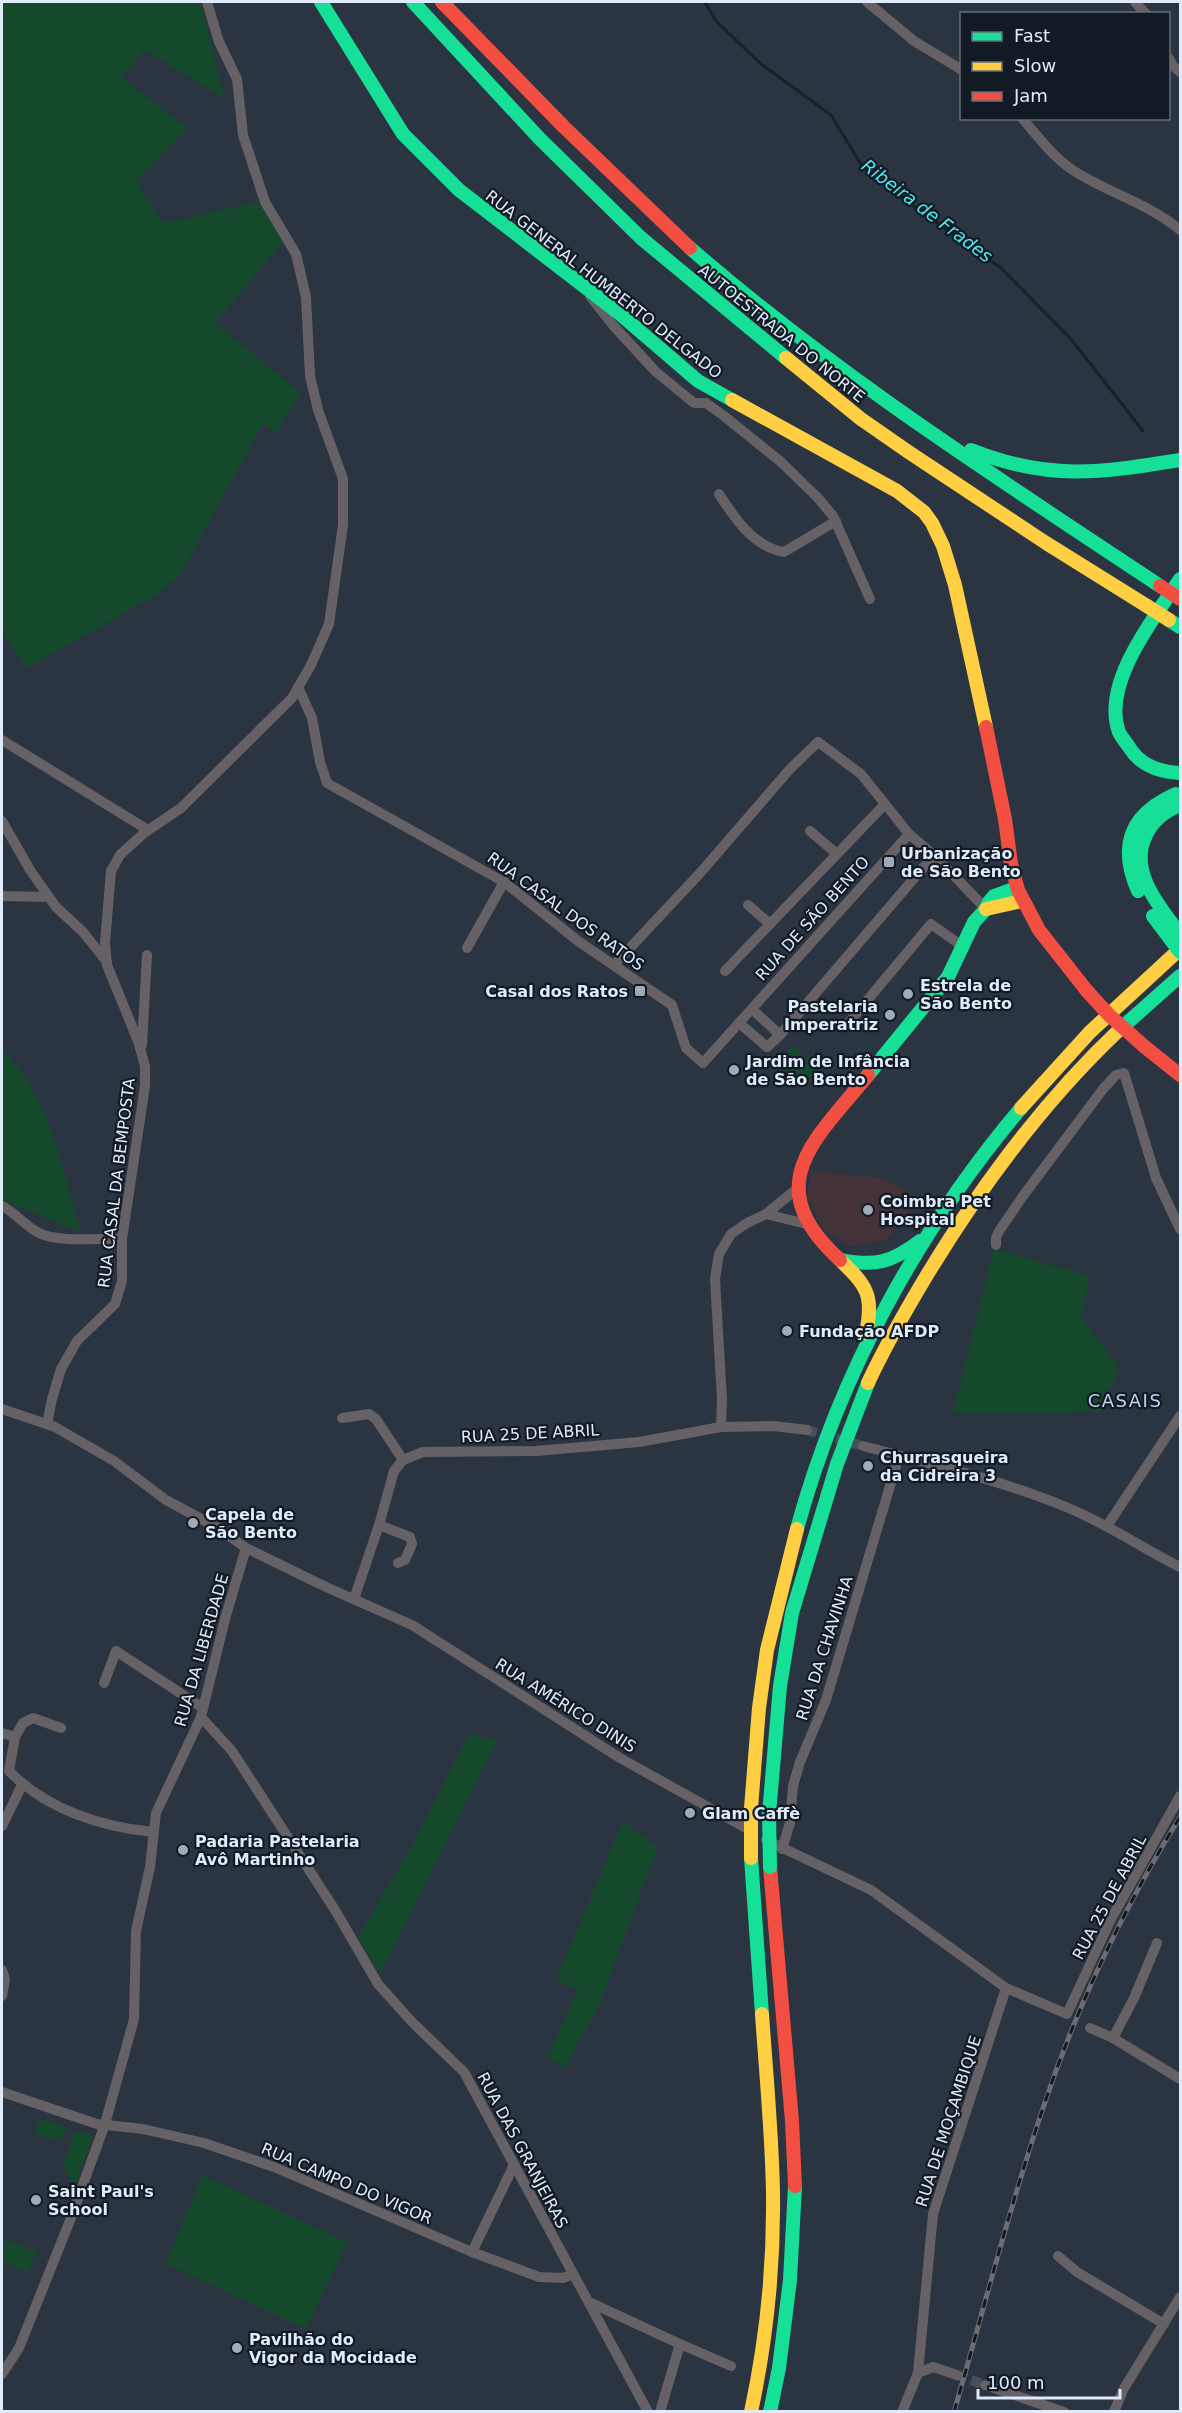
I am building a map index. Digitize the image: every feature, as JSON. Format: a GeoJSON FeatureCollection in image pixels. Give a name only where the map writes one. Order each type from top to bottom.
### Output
{"type":"FeatureCollection","features":[{"type":"Feature","properties":{"kind":"main road","name":"RUA GENERAL HUMBERTO DELGADO"},"geometry":{"type":"LineString","coordinates":[[321,2],[403,134],[459,190],[620,314],[711,397],[910,499],[933,523],[954,585],[984,713],[1019,894],[1064,965],[1087,991],[1109,1015],[1180,1075]]}},
{"type":"Feature","properties":{"kind":"main road","name":"AUTOESTRADA DO NORTE"},"geometry":{"type":"LineString","coordinates":[[413,2],[540,139],[641,238],[771,347],[861,419],[910,453],[1046,543],[1175,624]]}},
{"type":"Feature","properties":{"kind":"main road","name":"AUTOESTRADA DO NORTE"},"geometry":{"type":"LineString","coordinates":[[442,2],[556,122],[657,218],[779,322],[927,430],[1180,599]]}},
{"type":"Feature","properties":{"kind":"main road"},"geometry":{"type":"LineString","coordinates":[[927,430],[986,457],[1021,468],[1047,472],[1072,474],[1104,472],[1180,460]]}},
{"type":"Feature","properties":{"kind":"main road"},"geometry":{"type":"LineString","coordinates":[[1180,579],[1131,658],[1120,681],[1115,704],[1116,723],[1123,742],[1136,756],[1152,768],[1168,773],[1180,773]]}},
{"type":"Feature","properties":{"kind":"main road"},"geometry":{"type":"LineString","coordinates":[[1180,793],[1163,798],[1149,807],[1138,819],[1129,841],[1128,867],[1134,884],[1158,913],[1180,934]]}},
{"type":"Feature","properties":{"kind":"main road"},"geometry":{"type":"LineString","coordinates":[[751,2412],[758,2379],[770,2271],[773,2194],[771,2126],[751,1858],[751,1808],[770,1639],[794,1541],[824,1443],[860,1359],[892,1296],[928,1235],[981,1160],[1035,1091],[1114,1008],[1180,951],[1158,913],[1144,878],[1141,849],[1145,835],[1155,820],[1168,809],[1180,805]]}},
{"type":"Feature","properties":{"kind":"main road"},"geometry":{"type":"LineString","coordinates":[[860,1359],[871,1310],[871,1299],[866,1286],[821,1244],[806,1224],[801,1213],[798,1188],[802,1163],[813,1142],[944,983],[974,922],[994,896],[1019,894]]}},
{"type":"Feature","properties":{"kind":"main road"},"geometry":{"type":"LineString","coordinates":[[770,2412],[779,2368],[790,2280],[795,2193],[792,2121],[770,1868],[769,1814],[786,1645],[811,1547],[841,1450],[876,1366],[932,1266],[972,1204],[1025,1130],[1084,1065],[1130,1019],[1180,976]]}},
{"type":"Feature","properties":{"kind":"main road"},"geometry":{"type":"LineString","coordinates":[[840,1260],[862,1266],[881,1265],[902,1255],[928,1235]]}},
{"type":"Feature","properties":{"kind":"street"},"geometry":{"type":"LineString","coordinates":[[107,963],[105,944],[111,871],[120,855],[148,830],[181,808],[292,698],[329,624],[343,525],[343,479],[318,410],[310,376],[306,297],[296,254],[265,202],[243,135],[237,79],[219,42],[207,2]]}},
{"type":"Feature","properties":{"kind":"street"},"geometry":{"type":"LineString","coordinates":[[867,2],[914,41],[960,69]]}},
{"type":"Feature","properties":{"kind":"street"},"geometry":{"type":"LineString","coordinates":[[1170,61],[1180,72]]}},
{"type":"Feature","properties":{"kind":"street"},"geometry":{"type":"LineString","coordinates":[[1024,120],[1055,156],[1076,173],[1167,218],[1180,230]]}},
{"type":"Feature","properties":{"kind":"street"},"geometry":{"type":"LineString","coordinates":[[576,280],[656,372],[694,403],[711,397],[818,498],[836,521],[870,599]]}},
{"type":"Feature","properties":{"kind":"street"},"geometry":{"type":"LineString","coordinates":[[719,494],[739,522],[756,540],[773,550],[784,552],[801,544],[836,521]]}},
{"type":"Feature","properties":{"kind":"street","name":"RUA CASAL DOS RATOS"},"geometry":{"type":"LineString","coordinates":[[298,687],[312,718],[320,762],[327,783],[504,882],[578,940],[672,1005],[686,1048],[703,1063],[739,1023]]}},
{"type":"Feature","properties":{"kind":"street"},"geometry":{"type":"LineString","coordinates":[[2,740],[148,830]]}},
{"type":"Feature","properties":{"kind":"street"},"geometry":{"type":"LineString","coordinates":[[614,964],[701,872],[790,769],[818,742],[861,774],[909,834],[934,855],[986,909]]}},
{"type":"Feature","properties":{"kind":"street"},"geometry":{"type":"LineString","coordinates":[[725,971],[884,805]]}},
{"type":"Feature","properties":{"kind":"street"},"geometry":{"type":"LineString","coordinates":[[2,821],[30,870],[56,907],[83,932],[107,963]]}},
{"type":"Feature","properties":{"kind":"street"},"geometry":{"type":"LineString","coordinates":[[810,831],[837,854]]}},
{"type":"Feature","properties":{"kind":"street","name":"RUA DE SÃO BENTO"},"geometry":{"type":"LineString","coordinates":[[739,1023],[909,834]]}},
{"type":"Feature","properties":{"kind":"street"},"geometry":{"type":"LineString","coordinates":[[739,1023],[767,1047],[780,1035],[934,855]]}},
{"type":"Feature","properties":{"kind":"street"},"geometry":{"type":"LineString","coordinates":[[467,948],[504,882]]}},
{"type":"Feature","properties":{"kind":"street"},"geometry":{"type":"LineString","coordinates":[[2,896],[49,897]]}},
{"type":"Feature","properties":{"kind":"street"},"geometry":{"type":"LineString","coordinates":[[748,905],[770,924]]}},
{"type":"Feature","properties":{"kind":"street"},"geometry":{"type":"LineString","coordinates":[[845,1027],[931,924],[962,946]]}},
{"type":"Feature","properties":{"kind":"street"},"geometry":{"type":"LineString","coordinates":[[142,1055],[147,955]]}},
{"type":"Feature","properties":{"kind":"street","name":"RUA CASAL DA BEMPOSTA"},"geometry":{"type":"LineString","coordinates":[[47,1424],[62,1369],[77,1341],[115,1304],[122,1281],[122,1239],[145,1086],[145,1066],[107,963]]}},
{"type":"Feature","properties":{"kind":"street"},"geometry":{"type":"LineString","coordinates":[[752,1009],[780,1035]]}},
{"type":"Feature","properties":{"kind":"street"},"geometry":{"type":"LineString","coordinates":[[996,1245],[999,1231],[1023,1196],[1103,1089],[1116,1075],[1124,1073],[1156,1178],[1180,1229]]}},
{"type":"Feature","properties":{"kind":"street"},"geometry":{"type":"LineString","coordinates":[[721,1427],[722,1399],[715,1279],[719,1254],[731,1234],[747,1222],[766,1214],[798,1188]]}},
{"type":"Feature","properties":{"kind":"street"},"geometry":{"type":"LineString","coordinates":[[782,1201],[780,1210],[786,1218]]}},
{"type":"Feature","properties":{"kind":"street"},"geometry":{"type":"LineString","coordinates":[[2,1206],[12,1211],[39,1233],[53,1237],[122,1239]]}},
{"type":"Feature","properties":{"kind":"street"},"geometry":{"type":"LineString","coordinates":[[766,1214],[806,1224]]}},
{"type":"Feature","properties":{"kind":"street","name":"RUA AMÉRICO DINIS"},"geometry":{"type":"LineString","coordinates":[[2,1409],[47,1424],[114,1461],[166,1500],[218,1528],[246,1548],[412,1625],[620,1758],[782,1849],[871,1890],[1006,1988],[1067,2014]]}},
{"type":"Feature","properties":{"kind":"street"},"geometry":{"type":"LineString","coordinates":[[342,1418],[369,1414],[375,1419],[402,1460],[394,1472],[354,1599]]}},
{"type":"Feature","properties":{"kind":"street"},"geometry":{"type":"LineString","coordinates":[[1107,1526],[1180,1416]]}},
{"type":"Feature","properties":{"kind":"street","name":"RUA 25 DE ABRIL"},"geometry":{"type":"LineString","coordinates":[[402,1460],[423,1452],[536,1451],[639,1442],[721,1427],[774,1426],[807,1430]]}},
{"type":"Feature","properties":{"kind":"street"},"geometry":{"type":"LineString","coordinates":[[863,1446],[1006,1485],[1067,1507],[1107,1526],[1180,1567]]}},
{"type":"Feature","properties":{"kind":"street","name":"RUA DA CHAVINHA"},"geometry":{"type":"LineString","coordinates":[[782,1849],[790,1823],[792,1786],[826,1700],[899,1456]]}},
{"type":"Feature","properties":{"kind":"street"},"geometry":{"type":"LineString","coordinates":[[379,1525],[410,1538],[412,1544],[405,1560],[398,1563]]}},
{"type":"Feature","properties":{"kind":"street","name":"RUA DA LIBERDADE"},"geometry":{"type":"LineString","coordinates":[[2,2374],[19,2348],[69,2223],[105,2124],[134,2019],[136,1931],[150,1867],[156,1813],[202,1712],[246,1548]]}},
{"type":"Feature","properties":{"kind":"street","name":"RUA DAS GRANJEIRAS"},"geometry":{"type":"LineString","coordinates":[[104,1683],[116,1651],[202,1712],[232,1751],[335,1910],[378,1984],[412,2022],[464,2072],[648,2412]]}},
{"type":"Feature","properties":{"kind":"street"},"geometry":{"type":"LineString","coordinates":[[61,1728],[33,1718],[23,1723],[15,1737],[9,1771],[22,1785],[60,1807],[124,1829],[153,1832]]}},
{"type":"Feature","properties":{"kind":"street"},"geometry":{"type":"LineString","coordinates":[[2,1733],[15,1737]]}},
{"type":"Feature","properties":{"kind":"street"},"geometry":{"type":"LineString","coordinates":[[2,1826],[22,1785]]}},
{"type":"Feature","properties":{"kind":"street","name":"RUA 25 DE ABRIL"},"geometry":{"type":"LineString","coordinates":[[1067,2014],[1111,1918],[1180,1796]]}},
{"type":"Feature","properties":{"kind":"street"},"geometry":{"type":"LineString","coordinates":[[1113,2038],[1134,1998],[1157,1943]]}},
{"type":"Feature","properties":{"kind":"street"},"geometry":{"type":"LineString","coordinates":[[2,1970],[5,1978],[2,1996]]}},
{"type":"Feature","properties":{"kind":"street","name":"RUA DE MOÇAMBIQUE"},"geometry":{"type":"LineString","coordinates":[[902,2412],[918,2373],[933,2214],[1006,1988]]}},
{"type":"Feature","properties":{"kind":"street"},"geometry":{"type":"LineString","coordinates":[[1090,2028],[1113,2038],[1180,2079]]}},
{"type":"Feature","properties":{"kind":"street","name":"RUA CAMPO DO VIGOR"},"geometry":{"type":"LineString","coordinates":[[2,2092],[97,2124],[143,2129],[184,2137],[274,2166],[472,2252],[539,2277],[563,2278],[573,2274]]}},
{"type":"Feature","properties":{"kind":"street"},"geometry":{"type":"LineString","coordinates":[[472,2252],[514,2166]]}},
{"type":"Feature","properties":{"kind":"street"},"geometry":{"type":"LineString","coordinates":[[1058,2256],[1077,2272],[1164,2324]]}},
{"type":"Feature","properties":{"kind":"street"},"geometry":{"type":"LineString","coordinates":[[1114,2412],[1124,2390],[1180,2297]]}},
{"type":"Feature","properties":{"kind":"street"},"geometry":{"type":"LineString","coordinates":[[589,2302],[731,2366]]}},
{"type":"Feature","properties":{"kind":"street"},"geometry":{"type":"LineString","coordinates":[[660,2412],[680,2344]]}},
{"type":"Feature","properties":{"kind":"street"},"geometry":{"type":"LineString","coordinates":[[918,2373],[933,2367],[957,2376]]}},
{"type":"Feature","properties":{"kind":"street"},"geometry":{"type":"LineString","coordinates":[[985,2385],[1064,2412]]}},
{"type":"Feature","properties":{"kind":"shaded area"},"geometry":{"type":"Polygon","coordinates":[[[810,1171],[883,1178],[919,1199],[885,1241],[850,1246],[824,1230],[808,1196],[810,1171]]]}},
{"type":"Feature","properties":{"kind":"green space"},"geometry":{"type":"Polygon","coordinates":[[[2,2],[201,2],[224,99],[144,49],[122,78],[188,128],[136,181],[164,223],[258,202],[283,242],[215,323],[301,393],[276,433],[263,424],[179,576],[156,595],[27,668],[2,632],[2,2]]]}},
{"type":"Feature","properties":{"kind":"green space"},"geometry":{"type":"Polygon","coordinates":[[[793,1046],[819,1070],[807,1084],[780,1060],[793,1046]]]}},
{"type":"Feature","properties":{"kind":"green space"},"geometry":{"type":"Polygon","coordinates":[[[2,1047],[29,1083],[43,1111],[56,1144],[81,1232],[2,1200],[2,1047]]]}},
{"type":"Feature","properties":{"kind":"green space"},"geometry":{"type":"Polygon","coordinates":[[[994,1249],[1090,1276],[1081,1318],[1119,1368],[1101,1411],[1041,1414],[953,1413],[994,1249]]]}},
{"type":"Feature","properties":{"kind":"green space"},"geometry":{"type":"Polygon","coordinates":[[[469,1734],[497,1740],[380,1974],[358,1937],[417,1837],[469,1734]]]}},
{"type":"Feature","properties":{"kind":"green space"},"geometry":{"type":"Polygon","coordinates":[[[623,1821],[658,1846],[595,2016],[565,2068],[548,2057],[578,1989],[556,1980],[623,1821]]]}},
{"type":"Feature","properties":{"kind":"green space"},"geometry":{"type":"Polygon","coordinates":[[[40,2119],[68,2128],[63,2136],[53,2140],[34,2133],[40,2119]]]}},
{"type":"Feature","properties":{"kind":"green space"},"geometry":{"type":"Polygon","coordinates":[[[78,2131],[93,2136],[73,2192],[73,2183],[63,2166],[75,2133],[78,2131]]]}},
{"type":"Feature","properties":{"kind":"green space"},"geometry":{"type":"Polygon","coordinates":[[[202,2175],[347,2242],[306,2329],[166,2264],[202,2175]]]}},
{"type":"Feature","properties":{"kind":"green space"},"geometry":{"type":"Polygon","coordinates":[[[2,2238],[36,2251],[28,2272],[2,2262],[2,2238]]]}},
{"type":"Feature","properties":{"kind":"waterway","name":"Ribeira de Frades"},"geometry":{"type":"LineString","coordinates":[[705,2],[716,21],[761,64],[831,115],[862,166],[916,208],[1000,267],[1071,339],[1143,431]]}},
{"type":"Feature","properties":{"kind":"tunnel"},"geometry":{"type":"LineString","coordinates":[[807,1430],[863,1446]]}},
{"type":"Feature","properties":{"kind":"tunnel"},"geometry":{"type":"LineString","coordinates":[[957,2375],[985,2385]]}},
{"type":"Feature","properties":{"kind":"railway"},"geometry":{"type":"LineString","coordinates":[[954,2412],[1018,2188],[1054,2075],[1085,1999],[1120,1924],[1180,1817]]}},
{"type":"Feature","properties":{"kind":"traffic: fast"},"geometry":{"type":"LineString","coordinates":[[321,2],[403,134],[459,190],[620,314],[698,381],[732,400]]}},
{"type":"Feature","properties":{"kind":"traffic: fast"},"geometry":{"type":"LineString","coordinates":[[413,2],[540,139],[641,238],[786,358]]}},
{"type":"Feature","properties":{"kind":"traffic: fast"},"geometry":{"type":"LineString","coordinates":[[690,248],[746,295],[860,383],[979,466],[1160,586]]}},
{"type":"Feature","properties":{"kind":"traffic: fast"},"geometry":{"type":"LineString","coordinates":[[971,450],[1025,466],[1074,472],[1099,471],[1180,460]]}},
{"type":"Feature","properties":{"kind":"traffic: fast"},"geometry":{"type":"LineString","coordinates":[[1180,579],[1133,651],[1117,693],[1115,713],[1120,734],[1139,759],[1158,769],[1180,773]]}},
{"type":"Feature","properties":{"kind":"traffic: fast"},"geometry":{"type":"LineString","coordinates":[[1169,620],[1180,627]]}},
{"type":"Feature","properties":{"kind":"traffic: fast"},"geometry":{"type":"LineString","coordinates":[[1138,891],[1129,859],[1132,833],[1138,821],[1148,811],[1176,794]]}},
{"type":"Feature","properties":{"kind":"traffic: fast"},"geometry":{"type":"LineString","coordinates":[[1180,805],[1156,820],[1141,848],[1143,875],[1148,888],[1180,934]]}},
{"type":"Feature","properties":{"kind":"traffic: fast"},"geometry":{"type":"LineString","coordinates":[[868,1075],[948,977],[974,922],[989,902],[994,896],[1016,888]]}},
{"type":"Feature","properties":{"kind":"traffic: fast"},"geometry":{"type":"LineString","coordinates":[[1153,916],[1180,952]]}},
{"type":"Feature","properties":{"kind":"traffic: fast"},"geometry":{"type":"LineString","coordinates":[[1118,1031],[1180,976]]}},
{"type":"Feature","properties":{"kind":"traffic: fast"},"geometry":{"type":"LineString","coordinates":[[797,1529],[814,1472],[835,1415],[886,1307],[948,1204],[1021,1108]]}},
{"type":"Feature","properties":{"kind":"traffic: fast"},"geometry":{"type":"LineString","coordinates":[[841,1260],[864,1263],[883,1261],[901,1254],[920,1241]]}},
{"type":"Feature","properties":{"kind":"traffic: fast"},"geometry":{"type":"LineString","coordinates":[[769,1814],[780,1686],[792,1613],[837,1464],[868,1383]]}},
{"type":"Feature","properties":{"kind":"traffic: fast"},"geometry":{"type":"LineString","coordinates":[[769,1814],[770,1867]]}},
{"type":"Feature","properties":{"kind":"traffic: fast"},"geometry":{"type":"LineString","coordinates":[[751,1858],[762,2014]]}},
{"type":"Feature","properties":{"kind":"traffic: fast"},"geometry":{"type":"LineString","coordinates":[[770,2412],[779,2368],[790,2280],[795,2186]]}},
{"type":"Feature","properties":{"kind":"traffic: slow"},"geometry":{"type":"LineString","coordinates":[[786,358],[861,419],[910,453],[1046,543],[1147,606]]}},
{"type":"Feature","properties":{"kind":"traffic: slow"},"geometry":{"type":"LineString","coordinates":[[732,400],[897,491],[924,512],[943,546],[955,585],[986,727]]}},
{"type":"Feature","properties":{"kind":"traffic: slow"},"geometry":{"type":"LineString","coordinates":[[1147,606],[1169,620]]}},
{"type":"Feature","properties":{"kind":"traffic: slow"},"geometry":{"type":"LineString","coordinates":[[986,909],[1022,901]]}},
{"type":"Feature","properties":{"kind":"traffic: slow"},"geometry":{"type":"LineString","coordinates":[[1021,1108],[1090,1032],[1180,949]]}},
{"type":"Feature","properties":{"kind":"traffic: slow"},"geometry":{"type":"LineString","coordinates":[[868,1383],[881,1355],[927,1275],[991,1178],[1038,1116],[1118,1031]]}},
{"type":"Feature","properties":{"kind":"traffic: slow"},"geometry":{"type":"LineString","coordinates":[[840,1260],[857,1277],[866,1292],[869,1309],[866,1333]]}},
{"type":"Feature","properties":{"kind":"traffic: slow"},"geometry":{"type":"LineString","coordinates":[[751,1808],[759,1708],[767,1650],[797,1529]]}},
{"type":"Feature","properties":{"kind":"traffic: slow"},"geometry":{"type":"LineString","coordinates":[[751,1808],[751,1858]]}},
{"type":"Feature","properties":{"kind":"traffic: slow"},"geometry":{"type":"LineString","coordinates":[[751,2412],[768,2303],[773,2220],[771,2148],[762,2014]]}},
{"type":"Feature","properties":{"kind":"traffic: jam"},"geometry":{"type":"LineString","coordinates":[[442,2],[564,127],[690,248]]}},
{"type":"Feature","properties":{"kind":"traffic: jam"},"geometry":{"type":"LineString","coordinates":[[1160,586],[1180,599]]}},
{"type":"Feature","properties":{"kind":"traffic: jam"},"geometry":{"type":"LineString","coordinates":[[986,727],[1005,819],[1011,864],[1018,890],[1039,930],[1087,991]]}},
{"type":"Feature","properties":{"kind":"traffic: jam"},"geometry":{"type":"LineString","coordinates":[[1087,991],[1109,1015],[1145,1047]]}},
{"type":"Feature","properties":{"kind":"traffic: jam"},"geometry":{"type":"LineString","coordinates":[[1145,1047],[1180,1075]]}},
{"type":"Feature","properties":{"kind":"traffic: jam"},"geometry":{"type":"LineString","coordinates":[[840,1260],[815,1233],[802,1209],[799,1186],[803,1164],[814,1143],[829,1121],[868,1075]]}},
{"type":"Feature","properties":{"kind":"traffic: jam"},"geometry":{"type":"LineString","coordinates":[[770,1867],[792,2121],[795,2186]]}},
{"type":"Feature","properties":{"kind":"place","name":"Urbanização de São Bento"},"geometry":{"type":"Point","coordinates":[889,862]}},
{"type":"Feature","properties":{"kind":"place","name":"Casal dos Ratos"},"geometry":{"type":"Point","coordinates":[640,991]}},
{"type":"Feature","properties":{"kind":"place","name":"Estrela de São Bento"},"geometry":{"type":"Point","coordinates":[908,994]}},
{"type":"Feature","properties":{"kind":"place","name":"Pastelaria Imperatriz"},"geometry":{"type":"Point","coordinates":[890,1015]}},
{"type":"Feature","properties":{"kind":"place","name":"Jardim de Infância de São Bento"},"geometry":{"type":"Point","coordinates":[734,1070]}},
{"type":"Feature","properties":{"kind":"place","name":"Coimbra Pet Hospital"},"geometry":{"type":"Point","coordinates":[868,1210]}},
{"type":"Feature","properties":{"kind":"place","name":"Fundação AFDP"},"geometry":{"type":"Point","coordinates":[787,1331]}},
{"type":"Feature","properties":{"kind":"place","name":"Churrasqueira da Cidreira 3"},"geometry":{"type":"Point","coordinates":[868,1466]}},
{"type":"Feature","properties":{"kind":"place","name":"Capela de São Bento"},"geometry":{"type":"Point","coordinates":[193,1523]}},
{"type":"Feature","properties":{"kind":"place","name":"Glam Caffè"},"geometry":{"type":"Point","coordinates":[690,1813]}},
{"type":"Feature","properties":{"kind":"place","name":"Padaria Pastelaria Avô Martinho"},"geometry":{"type":"Point","coordinates":[183,1850]}},
{"type":"Feature","properties":{"kind":"place","name":"Saint Paul's School"},"geometry":{"type":"Point","coordinates":[36,2200]}},
{"type":"Feature","properties":{"kind":"place","name":"Pavilhão do Vigor da Mocidade"},"geometry":{"type":"Point","coordinates":[237,2348]}},
{"type":"Feature","properties":{"kind":"district","name":"CASAIS"},"geometry":{"type":"Point","coordinates":[1125,1401]}}]}
